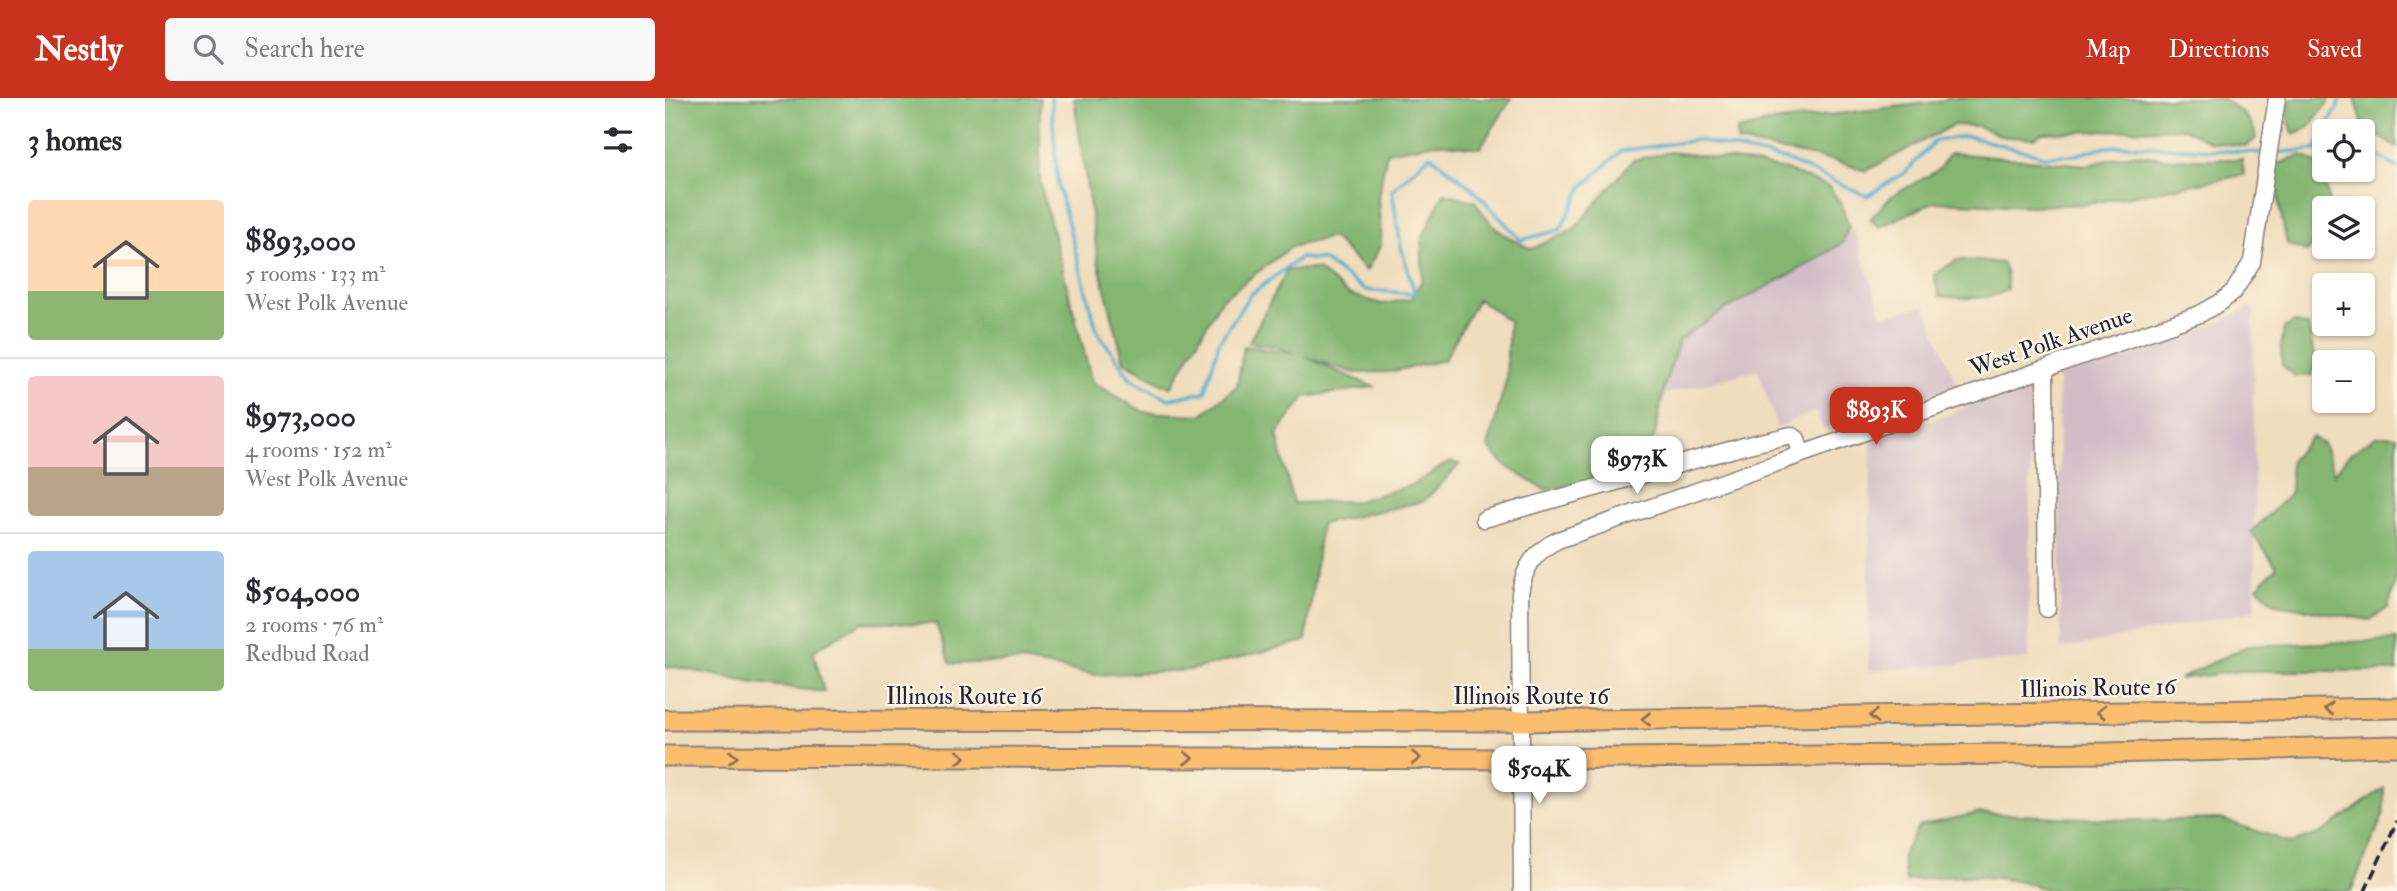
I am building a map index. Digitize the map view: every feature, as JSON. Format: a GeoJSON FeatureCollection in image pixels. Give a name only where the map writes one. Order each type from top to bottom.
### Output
{"type":"FeatureCollection","features":[{"type":"Feature","properties":{"kind":"main road","name":"Illinois Route 16"},"geometry":{"type":"LineString","coordinates":[[665,720],[1520,721],[2397,708]]}},
{"type":"Feature","properties":{"kind":"main road"},"geometry":{"type":"LineString","coordinates":[[665,757],[1521,759],[2396,746]]}},
{"type":"Feature","properties":{"kind":"street","name":"West Polk Avenue"},"geometry":{"type":"LineString","coordinates":[[1522,891],[1520,593],[1522,579],[1536,554],[1558,540],[2200,314],[2221,302],[2234,291],[2252,262],[2276,99]]}},
{"type":"Feature","properties":{"kind":"street"},"geometry":{"type":"LineString","coordinates":[[2045,369],[2047,609]]}},
{"type":"Feature","properties":{"kind":"street"},"geometry":{"type":"LineString","coordinates":[[1484,519],[1748,444],[1791,435],[1797,439],[1801,454]]}},
{"type":"Feature","properties":{"kind":"shaded area"},"geometry":{"type":"Polygon","coordinates":[[[1854,229],[1882,316],[1925,306],[1957,385],[1824,429],[1815,411],[1777,428],[1758,370],[1665,394],[1680,316],[1854,229]]]}},
{"type":"Feature","properties":{"kind":"shaded area"},"geometry":{"type":"Polygon","coordinates":[[[2253,306],[2255,611],[2061,649],[2058,373],[2109,364],[2182,338],[2253,306]]]}},
{"type":"Feature","properties":{"kind":"shaded area"},"geometry":{"type":"Polygon","coordinates":[[[2030,384],[2029,659],[1868,671],[1871,442],[2030,384]]]}},
{"type":"Feature","properties":{"kind":"green space"},"geometry":{"type":"Polygon","coordinates":[[[665,98],[1040,98],[1040,183],[1092,382],[1144,412],[1201,415],[1237,386],[1244,346],[1296,354],[1249,342],[1287,270],[1317,269],[1348,294],[1382,304],[1411,299],[1422,280],[1422,238],[1444,193],[1475,201],[1499,231],[1532,249],[1575,228],[1633,160],[1671,152],[1786,170],[1829,187],[1841,204],[1849,226],[1842,243],[1724,310],[1679,340],[1665,384],[1655,435],[1634,474],[1545,490],[1506,466],[1488,447],[1506,381],[1509,321],[1478,299],[1444,360],[1390,372],[1355,373],[1305,357],[1374,387],[1305,397],[1277,434],[1293,503],[1357,501],[1412,485],[1449,462],[1460,464],[1424,501],[1321,524],[1306,641],[1190,670],[1096,675],[1022,661],[950,664],[936,624],[862,622],[813,651],[824,692],[749,682],[676,667],[665,668],[665,98]]]}},
{"type":"Feature","properties":{"kind":"green space"},"geometry":{"type":"Polygon","coordinates":[[[1074,98],[1512,98],[1480,148],[1436,143],[1387,152],[1378,196],[1381,245],[1366,271],[1332,237],[1291,247],[1221,300],[1171,388],[1124,362],[1098,261],[1074,98]]]}},
{"type":"Feature","properties":{"kind":"green space"},"geometry":{"type":"Polygon","coordinates":[[[1948,98],[2221,98],[2248,119],[2256,138],[2243,146],[2211,142],[2183,128],[2043,133],[2034,138],[2005,137],[1977,126],[1953,125],[1866,171],[1832,160],[1737,142],[1737,130],[1772,122],[1943,101],[1948,98]]]}},
{"type":"Feature","properties":{"kind":"green space"},"geometry":{"type":"Polygon","coordinates":[[[2290,98],[2331,98],[2315,119],[2312,119],[2308,128],[2293,134],[2288,117],[2290,98]]]}},
{"type":"Feature","properties":{"kind":"green space"},"geometry":{"type":"Polygon","coordinates":[[[2355,98],[2395,98],[2397,148],[2375,134],[2375,119],[2361,119],[2355,98]]]}},
{"type":"Feature","properties":{"kind":"green space"},"geometry":{"type":"Polygon","coordinates":[[[1950,153],[2088,165],[2132,154],[2172,159],[2242,159],[2244,175],[2086,204],[2032,206],[1934,202],[1879,227],[1870,219],[1892,196],[1938,170],[1950,153]]]}},
{"type":"Feature","properties":{"kind":"green space"},"geometry":{"type":"Polygon","coordinates":[[[2302,155],[2312,161],[2312,182],[2326,182],[2328,196],[2312,196],[2312,244],[2307,252],[2287,244],[2275,165],[2302,155]]]}},
{"type":"Feature","properties":{"kind":"green space"},"geometry":{"type":"Polygon","coordinates":[[[1957,260],[2003,263],[2007,290],[1982,298],[1939,296],[1934,275],[1957,260]]]}},
{"type":"Feature","properties":{"kind":"green space"},"geometry":{"type":"Polygon","coordinates":[[[2294,322],[2308,326],[2313,350],[2312,375],[2295,376],[2282,365],[2284,328],[2294,322]]]}},
{"type":"Feature","properties":{"kind":"green space"},"geometry":{"type":"Polygon","coordinates":[[[2376,436],[2397,436],[2397,576],[2388,608],[2370,620],[2276,604],[2257,587],[2277,567],[2251,532],[2291,493],[2290,461],[2311,437],[2323,444],[2334,473],[2350,454],[2376,436]]]}},
{"type":"Feature","properties":{"kind":"green space"},"geometry":{"type":"Polygon","coordinates":[[[2397,640],[2397,671],[2239,671],[2179,679],[2247,646],[2397,640]]]}},
{"type":"Feature","properties":{"kind":"green space"},"geometry":{"type":"Polygon","coordinates":[[[2384,788],[2384,813],[2351,891],[2049,891],[1997,878],[1942,877],[1906,881],[1902,856],[1919,826],[1978,813],[2146,821],[2221,819],[2292,843],[2321,833],[2384,788]]]}},
{"type":"Feature","properties":{"kind":"waterway"},"geometry":{"type":"LineString","coordinates":[[1051,98],[1058,186],[1097,331],[1131,379],[1169,399],[1205,392],[1219,342],[1250,295],[1300,258],[1323,260],[1365,290],[1415,294],[1401,247],[1392,190],[1430,155],[1472,188],[1521,240],[1560,230],[1583,186],[1621,151],[1697,140],[1786,160],[1867,196],[1906,172],[1935,141],[1967,136],[2044,156],[2076,155],[2099,148],[2128,145],[2265,153]]}},
{"type":"Feature","properties":{"kind":"waterway"},"geometry":{"type":"LineString","coordinates":[[2331,119],[2342,98]]}},
{"type":"Feature","properties":{"kind":"waterway"},"geometry":{"type":"LineString","coordinates":[[2272,153],[2312,150]]}},
{"type":"Feature","properties":{"kind":"waterway"},"geometry":{"type":"LineString","coordinates":[[2375,154],[2397,167]]}},
{"type":"Feature","properties":{"kind":"railway"},"geometry":{"type":"LineString","coordinates":[[2365,891],[2397,821]]}}]}
